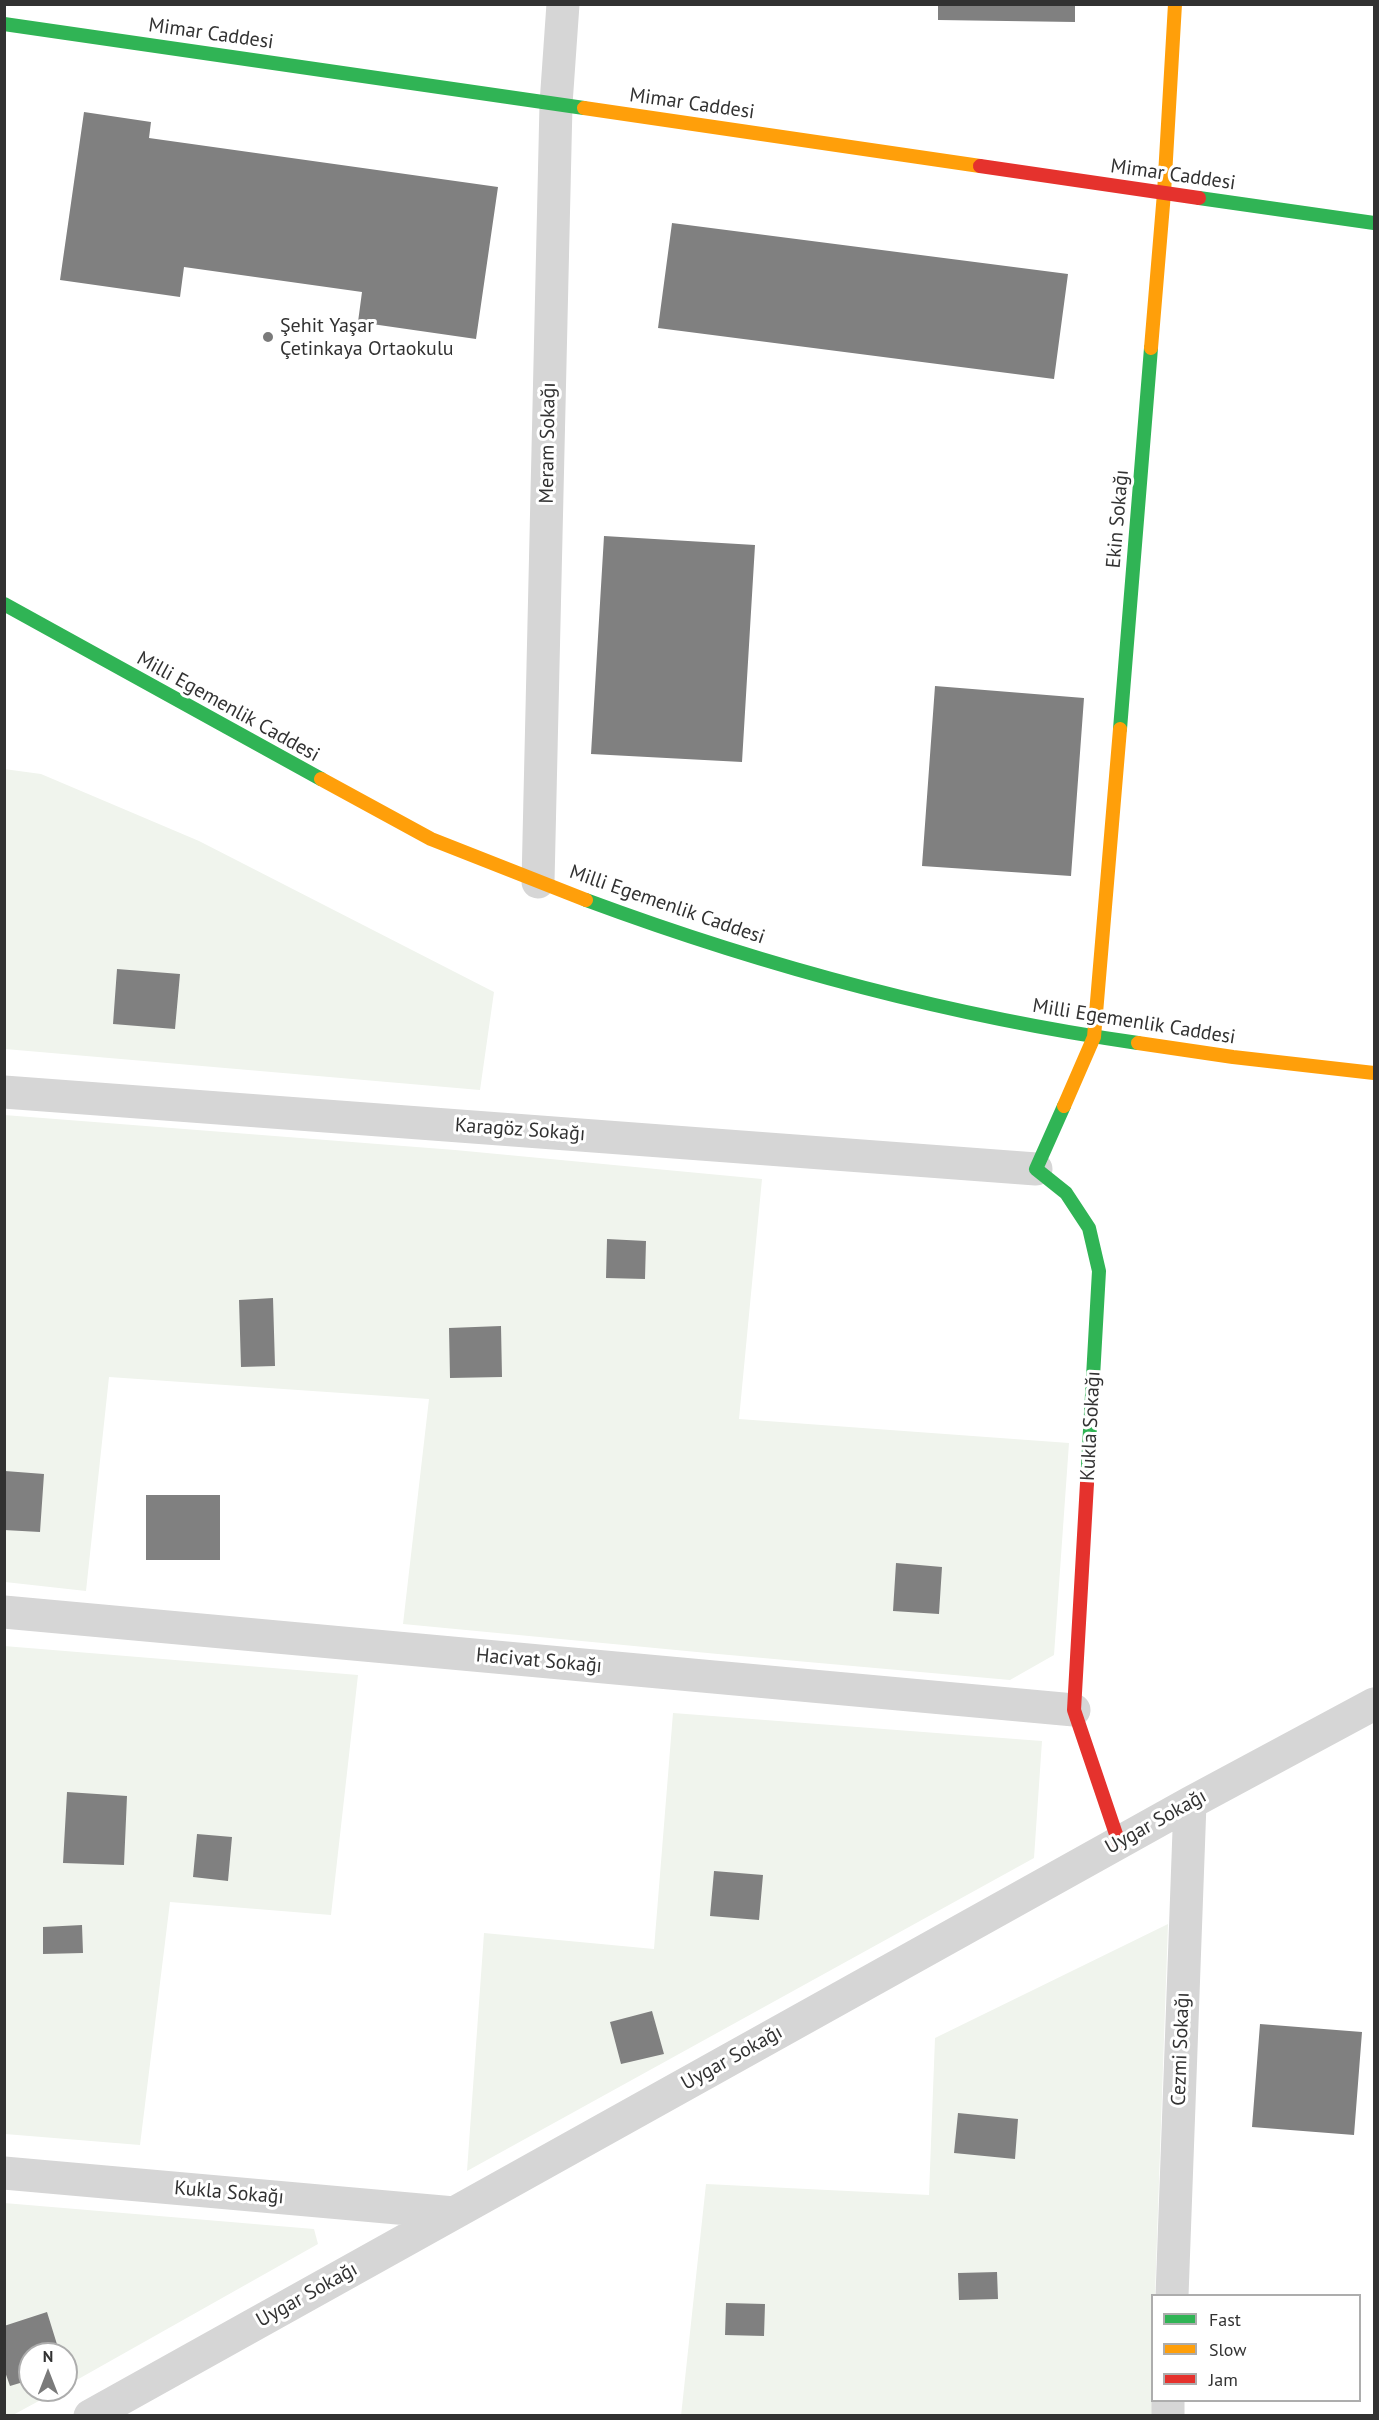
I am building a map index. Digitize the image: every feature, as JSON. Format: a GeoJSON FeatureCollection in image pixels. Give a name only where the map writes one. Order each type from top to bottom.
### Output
{"type":"FeatureCollection","features":[{"type":"Feature","properties":{"kind":"street","name":"Meram Sokağı"},"geometry":{"type":"LineString","coordinates":[[538,882],[556,104],[563,4]]}},
{"type":"Feature","properties":{"kind":"street","name":"Ekin Sokağı"},"geometry":{"type":"LineString","coordinates":[[1094,1037],[1164,193],[1175,4]]}},
{"type":"Feature","properties":{"kind":"street","name":"Mimar Caddesi"},"geometry":{"type":"LineString","coordinates":[[4,24],[1374,223]]}},
{"type":"Feature","properties":{"kind":"street","name":"Milli Egemenlik Caddesi"},"geometry":{"type":"LineString","coordinates":[[4,604],[431,839],[654,925],[850,983],[997,1019],[1094,1037],[1233,1057],[1374,1073]]}},
{"type":"Feature","properties":{"kind":"street"},"geometry":{"type":"LineString","coordinates":[[1036,1169],[1094,1037]]}},
{"type":"Feature","properties":{"kind":"street","name":"Karagöz Sokağı"},"geometry":{"type":"LineString","coordinates":[[4,1092],[1036,1169]]}},
{"type":"Feature","properties":{"kind":"street","name":"Kukla Sokağı"},"geometry":{"type":"LineString","coordinates":[[1036,1169],[1066,1192],[1089,1228],[1099,1271],[1074,1710],[1119,1843]]}},
{"type":"Feature","properties":{"kind":"street","name":"Hacivat Sokağı"},"geometry":{"type":"LineString","coordinates":[[4,1612],[1074,1710]]}},
{"type":"Feature","properties":{"kind":"street","name":"Uygar Sokağı"},"geometry":{"type":"LineString","coordinates":[[90,2415],[1190,1803],[1374,1704]]}},
{"type":"Feature","properties":{"kind":"street","name":"Cezmi Sokağı"},"geometry":{"type":"LineString","coordinates":[[1172,2294],[1190,1803]]}},
{"type":"Feature","properties":{"kind":"street","name":"Kukla Sokağı"},"geometry":{"type":"LineString","coordinates":[[4,2173],[454,2213]]}},
{"type":"Feature","properties":{"kind":"shaded area"},"geometry":{"type":"Polygon","coordinates":[[[4,769],[41,774],[199,841],[494,992],[480,1090],[5,1049],[4,769]]]}},
{"type":"Feature","properties":{"kind":"shaded area"},"geometry":{"type":"Polygon","coordinates":[[[4,1115],[455,1150],[762,1179],[739,1419],[1069,1443],[1054,1655],[1010,1680],[403,1624],[429,1399],[109,1377],[86,1591],[5,1582],[4,1115]]]}},
{"type":"Feature","properties":{"kind":"shaded area"},"geometry":{"type":"Polygon","coordinates":[[[4,1646],[358,1675],[331,1915],[170,1902],[140,2145],[5,2134],[4,1646]]]}},
{"type":"Feature","properties":{"kind":"shaded area"},"geometry":{"type":"Polygon","coordinates":[[[673,1713],[1042,1741],[1034,1858],[467,2171],[484,1933],[654,1949],[673,1713]]]}},
{"type":"Feature","properties":{"kind":"shaded area"},"geometry":{"type":"Polygon","coordinates":[[[1168,1924],[1155,2294],[1151,2294],[1152,2415],[681,2416],[706,2184],[929,2195],[935,2038],[1168,1924]]]}},
{"type":"Feature","properties":{"kind":"shaded area"},"geometry":{"type":"Polygon","coordinates":[[[4,2203],[314,2229],[318,2244],[78,2379],[78,2342],[18,2342],[18,2402],[37,2402],[13,2415],[5,2415],[4,2203]]]}},
{"type":"Feature","properties":{"kind":"building"},"geometry":{"type":"Polygon","coordinates":[[[938,4],[1075,4],[1075,22],[938,20],[938,4]]]}},
{"type":"Feature","properties":{"kind":"building"},"geometry":{"type":"Polygon","coordinates":[[[84,112],[151,122],[149,138],[498,187],[476,339],[358,322],[362,292],[184,267],[180,297],[60,280],[84,112]]]}},
{"type":"Feature","properties":{"kind":"building"},"geometry":{"type":"Polygon","coordinates":[[[672,223],[1068,274],[1054,379],[658,328],[672,223]]]}},
{"type":"Feature","properties":{"kind":"building"},"geometry":{"type":"Polygon","coordinates":[[[604,536],[755,545],[742,762],[591,754],[604,536]]]}},
{"type":"Feature","properties":{"kind":"building"},"geometry":{"type":"Polygon","coordinates":[[[935,686],[1084,698],[1071,876],[922,866],[935,686]]]}},
{"type":"Feature","properties":{"kind":"building"},"geometry":{"type":"Polygon","coordinates":[[[117,969],[180,974],[175,1029],[113,1024],[117,969]]]}},
{"type":"Feature","properties":{"kind":"building"},"geometry":{"type":"Polygon","coordinates":[[[607,1239],[646,1241],[645,1279],[606,1278],[607,1239]]]}},
{"type":"Feature","properties":{"kind":"building"},"geometry":{"type":"Polygon","coordinates":[[[273,1298],[275,1366],[241,1367],[239,1300],[273,1298]]]}},
{"type":"Feature","properties":{"kind":"building"},"geometry":{"type":"Polygon","coordinates":[[[501,1326],[502,1377],[450,1378],[449,1328],[501,1326]]]}},
{"type":"Feature","properties":{"kind":"building"},"geometry":{"type":"Polygon","coordinates":[[[5,1471],[44,1474],[40,1532],[4,1530],[5,1471]]]}},
{"type":"Feature","properties":{"kind":"building"},"geometry":{"type":"Polygon","coordinates":[[[146,1495],[220,1495],[220,1560],[146,1560],[146,1495]]]}},
{"type":"Feature","properties":{"kind":"building"},"geometry":{"type":"Polygon","coordinates":[[[896,1563],[942,1567],[939,1614],[893,1611],[896,1563]]]}},
{"type":"Feature","properties":{"kind":"building"},"geometry":{"type":"Polygon","coordinates":[[[67,1792],[127,1796],[124,1865],[63,1863],[67,1792]]]}},
{"type":"Feature","properties":{"kind":"building"},"geometry":{"type":"Polygon","coordinates":[[[197,1834],[232,1837],[228,1881],[193,1877],[197,1834]]]}},
{"type":"Feature","properties":{"kind":"building"},"geometry":{"type":"Polygon","coordinates":[[[714,1871],[763,1875],[759,1920],[710,1916],[714,1871]]]}},
{"type":"Feature","properties":{"kind":"building"},"geometry":{"type":"Polygon","coordinates":[[[82,1925],[83,1953],[43,1954],[43,1927],[82,1925]]]}},
{"type":"Feature","properties":{"kind":"building"},"geometry":{"type":"Polygon","coordinates":[[[652,2011],[664,2054],[621,2064],[610,2022],[652,2011]]]}},
{"type":"Feature","properties":{"kind":"building"},"geometry":{"type":"Polygon","coordinates":[[[1260,2024],[1362,2032],[1354,2135],[1252,2127],[1260,2024]]]}},
{"type":"Feature","properties":{"kind":"building"},"geometry":{"type":"Polygon","coordinates":[[[958,2113],[1018,2119],[1015,2159],[954,2153],[958,2113]]]}},
{"type":"Feature","properties":{"kind":"building"},"geometry":{"type":"Polygon","coordinates":[[[997,2272],[998,2299],[959,2300],[958,2273],[997,2272]]]}},
{"type":"Feature","properties":{"kind":"building"},"geometry":{"type":"Polygon","coordinates":[[[726,2303],[765,2304],[764,2336],[725,2335],[726,2303]]]}},
{"type":"Feature","properties":{"kind":"building"},"geometry":{"type":"Polygon","coordinates":[[[47,2312],[56,2342],[18,2342],[18,2384],[10,2386],[4,2369],[4,2326],[47,2312]]]}},
{"type":"Feature","properties":{"kind":"traffic: fast"},"geometry":{"type":"LineString","coordinates":[[4,24],[584,108]]}},
{"type":"Feature","properties":{"kind":"traffic: fast"},"geometry":{"type":"LineString","coordinates":[[1199,198],[1374,223]]}},
{"type":"Feature","properties":{"kind":"traffic: fast"},"geometry":{"type":"LineString","coordinates":[[1120,729],[1151,348]]}},
{"type":"Feature","properties":{"kind":"traffic: fast"},"geometry":{"type":"LineString","coordinates":[[4,604],[321,779]]}},
{"type":"Feature","properties":{"kind":"traffic: fast"},"geometry":{"type":"LineString","coordinates":[[586,900],[721,946],[858,986],[997,1019],[1138,1043]]}},
{"type":"Feature","properties":{"kind":"traffic: fast"},"geometry":{"type":"LineString","coordinates":[[1064,1106],[1036,1169],[1066,1193],[1089,1228],[1099,1271],[1087,1483]]}},
{"type":"Feature","properties":{"kind":"traffic: slow"},"geometry":{"type":"LineString","coordinates":[[1151,348],[1164,193],[1175,4]]}},
{"type":"Feature","properties":{"kind":"traffic: slow"},"geometry":{"type":"LineString","coordinates":[[584,108],[980,166]]}},
{"type":"Feature","properties":{"kind":"traffic: slow"},"geometry":{"type":"LineString","coordinates":[[1064,1106],[1094,1037],[1120,729]]}},
{"type":"Feature","properties":{"kind":"traffic: slow"},"geometry":{"type":"LineString","coordinates":[[321,779],[431,839],[586,900]]}},
{"type":"Feature","properties":{"kind":"traffic: slow"},"geometry":{"type":"LineString","coordinates":[[1138,1043],[1233,1057],[1374,1073]]}},
{"type":"Feature","properties":{"kind":"traffic: jam"},"geometry":{"type":"LineString","coordinates":[[980,166],[1199,198]]}},
{"type":"Feature","properties":{"kind":"traffic: jam"},"geometry":{"type":"LineString","coordinates":[[1087,1483],[1074,1710],[1119,1843]]}},
{"type":"Feature","properties":{"kind":"place","name":"Şehit Yaşar Çetinkaya Ortaokulu"},"geometry":{"type":"Point","coordinates":[268,337]}}]}
